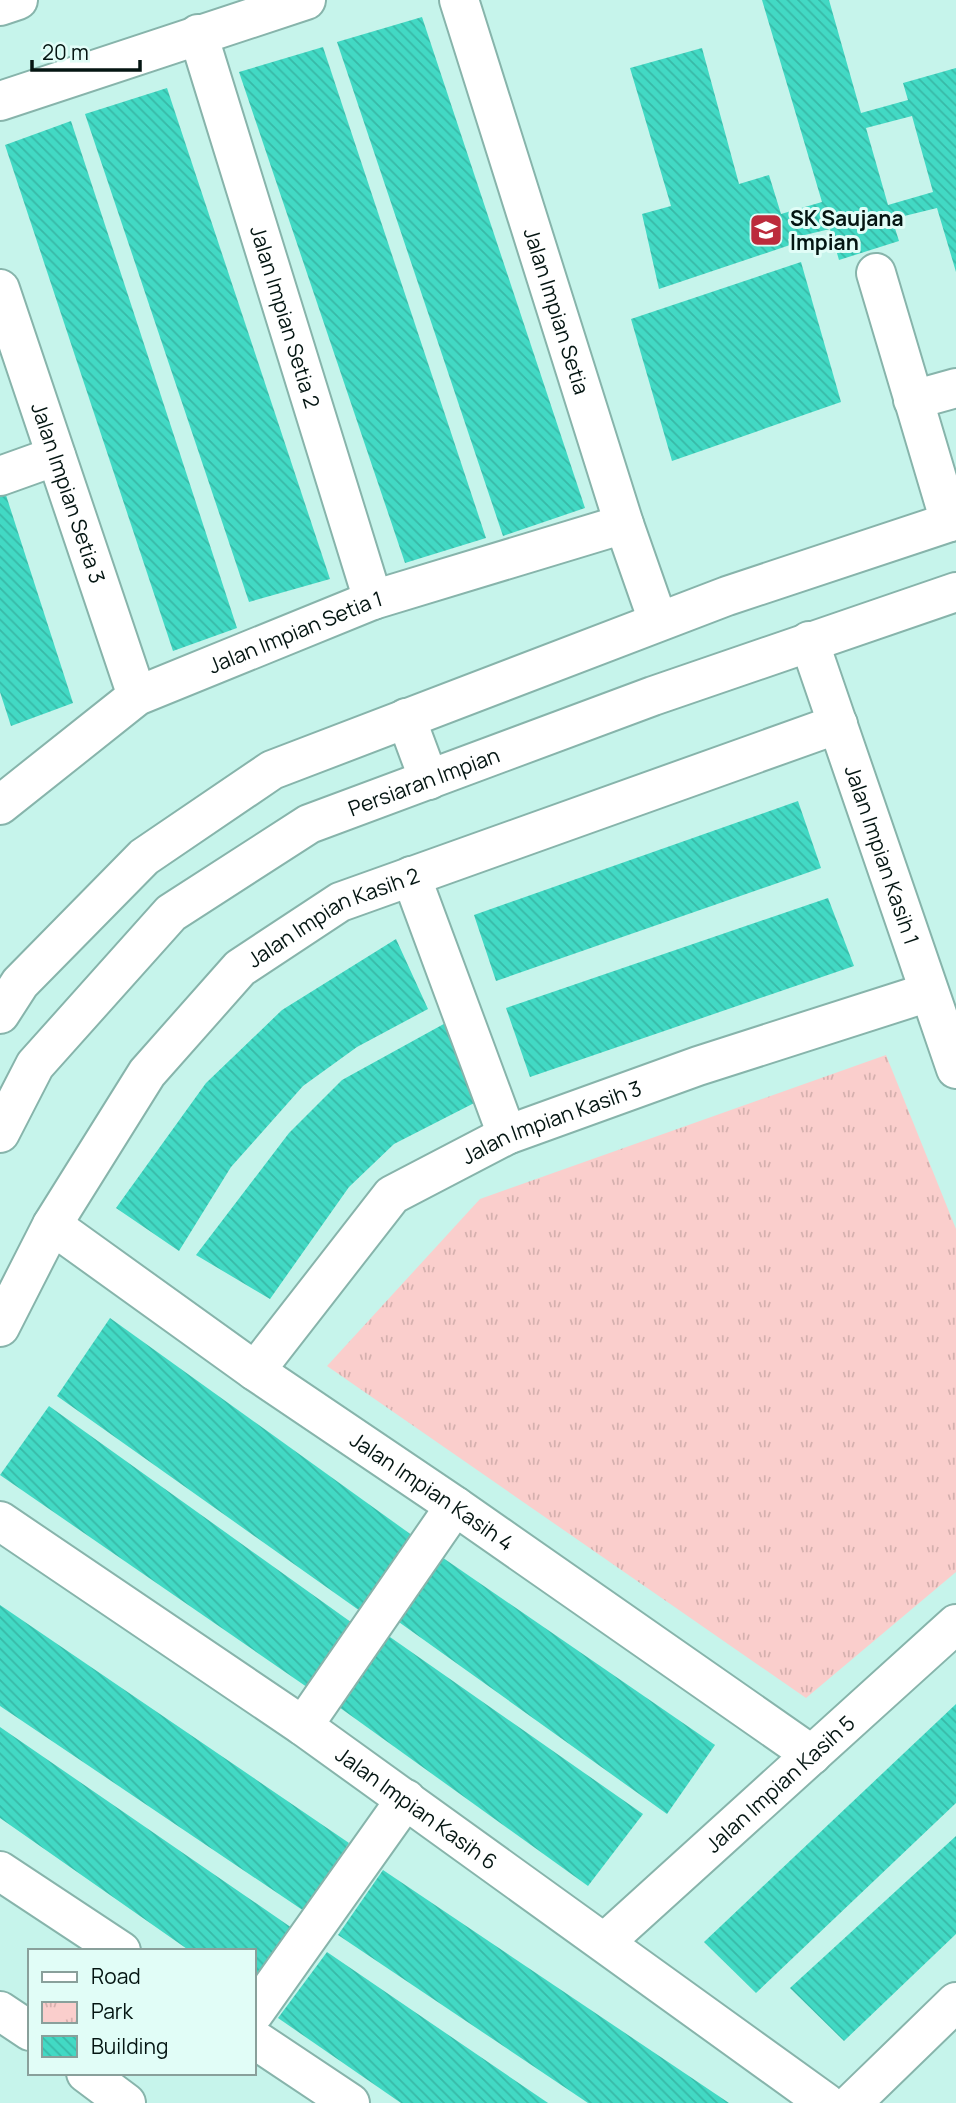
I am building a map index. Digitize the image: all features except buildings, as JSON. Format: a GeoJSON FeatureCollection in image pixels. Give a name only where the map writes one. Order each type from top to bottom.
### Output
{"type":"FeatureCollection","features":[{"type":"Feature","properties":{"kind":"main road"},"geometry":{"type":"LineString","coordinates":[[0,6],[19,0]]}},
{"type":"Feature","properties":{"kind":"main road"},"geometry":{"type":"LineString","coordinates":[[0,101],[306,0]]}},
{"type":"Feature","properties":{"kind":"main road","name":"Jalan Impian Setia"},"geometry":{"type":"LineString","coordinates":[[459,0],[624,524],[658,621]]}},
{"type":"Feature","properties":{"kind":"main road","name":"Jalan Impian Setia 2"},"geometry":{"type":"LineString","coordinates":[[198,34],[373,600]]}},
{"type":"Feature","properties":{"kind":"main road"},"geometry":{"type":"LineString","coordinates":[[0,1014],[20,983],[144,858],[272,770],[658,621],[953,521],[913,400],[876,274]]}},
{"type":"Feature","properties":{"kind":"main road","name":"Jalan Impian Setia 3"},"geometry":{"type":"LineString","coordinates":[[0,289],[137,696]]}},
{"type":"Feature","properties":{"kind":"main road"},"geometry":{"type":"LineString","coordinates":[[913,400],[956,388]]}},
{"type":"Feature","properties":{"kind":"main road"},"geometry":{"type":"LineString","coordinates":[[0,476],[56,456]]}},
{"type":"Feature","properties":{"kind":"main road","name":"Jalan Impian Setia 1"},"geometry":{"type":"LineString","coordinates":[[0,805],[137,696],[373,600],[624,524]]}},
{"type":"Feature","properties":{"kind":"main road","name":"Persiaran Impian"},"geometry":{"type":"LineString","coordinates":[[0,1132],[35,1065],[171,913],[309,824],[653,696],[956,592]]}},
{"type":"Feature","properties":{"kind":"main road","name":"Jalan Impian Kasih 1"},"geometry":{"type":"LineString","coordinates":[[809,642],[956,1069]]}},
{"type":"Feature","properties":{"kind":"main road"},"geometry":{"type":"LineString","coordinates":[[406,718],[429,780]]}},
{"type":"Feature","properties":{"kind":"main road","name":"Jalan Impian Kasih 2"},"geometry":{"type":"LineString","coordinates":[[0,1327],[52,1225],[146,1073],[240,968],[340,902],[838,724]]}},
{"type":"Feature","properties":{"kind":"main road"},"geometry":{"type":"LineString","coordinates":[[411,876],[507,1135]]}},
{"type":"Feature","properties":{"kind":"main road","name":"Jalan Impian Kasih 3"},"geometry":{"type":"LineString","coordinates":[[255,1371],[392,1195],[507,1135],[698,1066],[929,992]]}},
{"type":"Feature","properties":{"kind":"main road","name":"Jalan Impian Kasih 4"},"geometry":{"type":"LineString","coordinates":[[52,1225],[255,1371],[812,1755]]}},
{"type":"Feature","properties":{"kind":"main road"},"geometry":{"type":"LineString","coordinates":[[303,1726],[454,1506]]}},
{"type":"Feature","properties":{"kind":"main road","name":"Jalan Impian Kasih 6"},"geometry":{"type":"LineString","coordinates":[[0,1521],[303,1726],[827,2103]]}},
{"type":"Feature","properties":{"kind":"main road","name":"Jalan Impian Kasih 5"},"geometry":{"type":"LineString","coordinates":[[605,1942],[956,1625]]}},
{"type":"Feature","properties":{"kind":"main road"},"geometry":{"type":"LineString","coordinates":[[256,2009],[406,1799]]}},
{"type":"Feature","properties":{"kind":"main road"},"geometry":{"type":"LineString","coordinates":[[0,1871],[118,1949]]}},
{"type":"Feature","properties":{"kind":"main road"},"geometry":{"type":"LineString","coordinates":[[852,2103],[956,2003]]}},
{"type":"Feature","properties":{"kind":"main road"},"geometry":{"type":"LineString","coordinates":[[0,2011],[28,2030]]}},
{"type":"Feature","properties":{"kind":"main road"},"geometry":{"type":"LineString","coordinates":[[256,2040],[350,2103]]}},
{"type":"Feature","properties":{"kind":"main road"},"geometry":{"type":"LineString","coordinates":[[89,2075],[126,2103]]}},
{"type":"Feature","properties":{"kind":"green space"},"geometry":{"type":"Polygon","coordinates":[[[886,1055],[956,1229],[956,1572],[806,1698],[327,1366],[480,1199],[886,1055]]]}},
{"type":"Feature","properties":{"kind":"place","name":"SK Saujana Impian"},"geometry":{"type":"Point","coordinates":[766,230]}}]}
